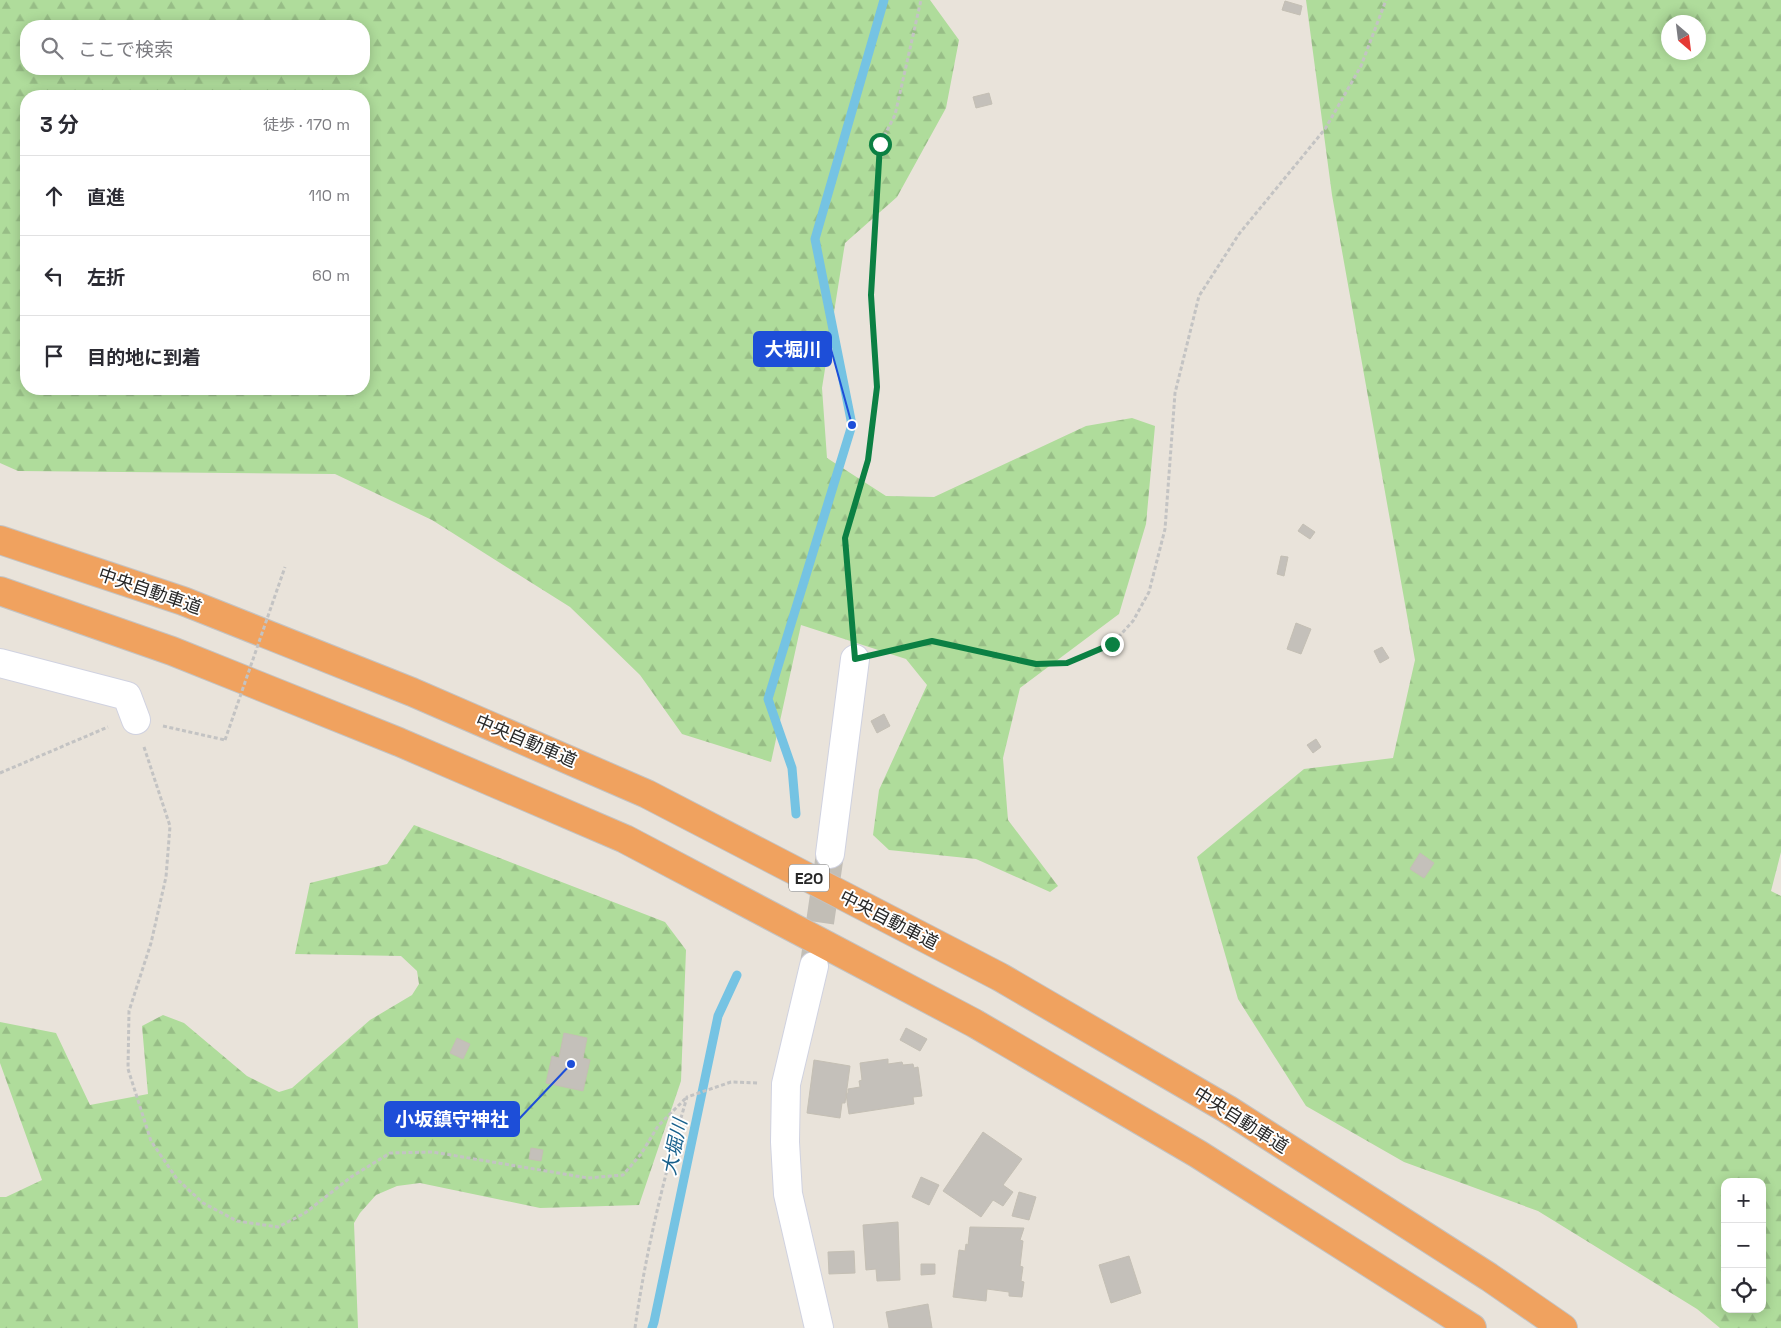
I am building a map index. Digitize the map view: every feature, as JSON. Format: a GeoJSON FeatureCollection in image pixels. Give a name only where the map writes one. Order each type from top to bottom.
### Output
{"type":"FeatureCollection","features":[{"type":"Feature","properties":{"kind":"highway","name":"中央自動車道"},"geometry":{"type":"LineString","coordinates":[[0,540],[183,601],[412,692],[647,794],[1000,977],[1227,1109],[1489,1277],[1563,1328]]}},
{"type":"Feature","properties":{"kind":"highway"},"geometry":{"type":"LineString","coordinates":[[0,591],[172,651],[399,742],[624,839],[974,1022],[1198,1154],[1472,1328]]}},
{"type":"Feature","properties":{"kind":"street"},"geometry":{"type":"LineString","coordinates":[[830,854],[855,659]]}},
{"type":"Feature","properties":{"kind":"street"},"geometry":{"type":"LineString","coordinates":[[0,663],[127,696],[135,718]]}},
{"type":"Feature","properties":{"kind":"street"},"geometry":{"type":"LineString","coordinates":[[814,966],[786,1084],[785,1142],[788,1194],[818,1328]]}},
{"type":"Feature","properties":{"kind":"path"},"geometry":{"type":"LineString","coordinates":[[921,0],[895,115],[880,144],[871,295],[877,387],[868,460],[845,538],[855,659],[932,641],[1036,664],[1067,663],[1112,644],[1133,621],[1149,592],[1165,529],[1175,394],[1200,296],[1238,234],[1325,129],[1361,66],[1386,0]]}},
{"type":"Feature","properties":{"kind":"path"},"geometry":{"type":"LineString","coordinates":[[0,773],[135,718],[225,740],[285,567]]}},
{"type":"Feature","properties":{"kind":"path"},"geometry":{"type":"LineString","coordinates":[[135,718],[170,826],[166,878],[151,943],[129,1011],[128,1069],[151,1141],[177,1179],[204,1203],[236,1221],[278,1228],[305,1213],[351,1176],[390,1153],[433,1152],[588,1178],[623,1175],[641,1154],[658,1126],[687,1097],[731,1082],[786,1084]]}},
{"type":"Feature","properties":{"kind":"path"},"geometry":{"type":"LineString","coordinates":[[635,1328],[643,1272],[672,1150],[687,1097]]}},
{"type":"Feature","properties":{"kind":"green space"},"geometry":{"type":"Polygon","coordinates":[[[0,0],[930,0],[959,40],[946,108],[897,197],[845,243],[822,388],[827,458],[886,496],[934,497],[1086,426],[1132,418],[1155,426],[1146,524],[1119,614],[1020,688],[1003,758],[1008,820],[1058,886],[1050,892],[976,859],[889,850],[873,835],[879,790],[927,685],[906,659],[801,625],[771,762],[682,734],[640,675],[570,607],[432,520],[335,474],[18,471],[0,463],[0,0]]]}},
{"type":"Feature","properties":{"kind":"green space"},"geometry":{"type":"Polygon","coordinates":[[[1306,0],[1781,0],[1781,852],[1771,891],[1781,896],[1781,1328],[1720,1328],[1697,1309],[1538,1211],[1404,1162],[1306,1106],[1238,999],[1197,857],[1304,769],[1393,758],[1415,660],[1332,195],[1306,0]]]}},
{"type":"Feature","properties":{"kind":"green space"},"geometry":{"type":"Polygon","coordinates":[[[414,825],[665,922],[686,950],[681,1081],[639,1205],[540,1208],[420,1183],[397,1186],[376,1195],[354,1223],[358,1328],[0,1328],[0,1197],[6,1197],[42,1180],[0,1063],[0,1022],[56,1033],[90,1105],[148,1094],[142,1026],[163,1015],[184,1023],[247,1076],[279,1092],[292,1088],[370,1020],[412,995],[419,984],[417,971],[401,956],[295,954],[310,883],[387,864],[414,825]]]}},
{"type":"Feature","properties":{"kind":"building"},"geometry":{"type":"Polygon","coordinates":[[[1285,1],[1302,6],[1300,15],[1282,10],[1285,1]]]}},
{"type":"Feature","properties":{"kind":"building"},"geometry":{"type":"Polygon","coordinates":[[[989,93],[992,104],[976,108],[973,97],[989,93]]]}},
{"type":"Feature","properties":{"kind":"building"},"geometry":{"type":"Polygon","coordinates":[[[1303,524],[1315,532],[1310,539],[1298,531],[1303,524]]]}},
{"type":"Feature","properties":{"kind":"building"},"geometry":{"type":"Polygon","coordinates":[[[1281,556],[1288,557],[1284,576],[1277,574],[1281,556]]]}},
{"type":"Feature","properties":{"kind":"building"},"geometry":{"type":"Polygon","coordinates":[[[1296,623],[1311,629],[1301,654],[1287,649],[1296,623]]]}},
{"type":"Feature","properties":{"kind":"building"},"geometry":{"type":"Polygon","coordinates":[[[1382,647],[1389,658],[1380,663],[1374,651],[1382,647]]]}},
{"type":"Feature","properties":{"kind":"building"},"geometry":{"type":"Polygon","coordinates":[[[884,714],[890,726],[877,733],[871,721],[884,714]]]}},
{"type":"Feature","properties":{"kind":"building"},"geometry":{"type":"Polygon","coordinates":[[[1316,739],[1321,747],[1313,753],[1307,745],[1316,739]]]}},
{"type":"Feature","properties":{"kind":"building"},"geometry":{"type":"Polygon","coordinates":[[[1420,853],[1434,863],[1424,878],[1410,869],[1420,853]]]}},
{"type":"Feature","properties":{"kind":"building"},"geometry":{"type":"Polygon","coordinates":[[[906,1028],[927,1039],[920,1051],[900,1040],[906,1028]]]}},
{"type":"Feature","properties":{"kind":"building"},"geometry":{"type":"Polygon","coordinates":[[[564,1033],[587,1038],[583,1058],[590,1060],[583,1091],[546,1083],[552,1056],[559,1058],[564,1033]]]}},
{"type":"Feature","properties":{"kind":"building"},"geometry":{"type":"Polygon","coordinates":[[[457,1038],[470,1044],[463,1059],[450,1053],[457,1038]]]}},
{"type":"Feature","properties":{"kind":"building"},"geometry":{"type":"Polygon","coordinates":[[[888,1059],[888,1064],[902,1062],[903,1065],[913,1064],[914,1068],[918,1067],[922,1096],[913,1097],[914,1104],[849,1114],[846,1094],[848,1089],[860,1087],[859,1081],[862,1080],[860,1063],[888,1059]]]}},
{"type":"Feature","properties":{"kind":"building"},"geometry":{"type":"Polygon","coordinates":[[[814,1060],[850,1066],[845,1103],[842,1103],[840,1118],[807,1113],[814,1060]]]}},
{"type":"Feature","properties":{"kind":"building"},"geometry":{"type":"Polygon","coordinates":[[[983,1132],[1022,1159],[1003,1185],[1013,1192],[1003,1206],[993,1200],[981,1217],[943,1191],[983,1132]]]}},
{"type":"Feature","properties":{"kind":"building"},"geometry":{"type":"Polygon","coordinates":[[[531,1148],[543,1150],[541,1161],[529,1159],[531,1148]]]}},
{"type":"Feature","properties":{"kind":"building"},"geometry":{"type":"Polygon","coordinates":[[[921,1177],[939,1185],[929,1205],[912,1197],[921,1177]]]}},
{"type":"Feature","properties":{"kind":"building"},"geometry":{"type":"Polygon","coordinates":[[[1019,1192],[1036,1197],[1029,1220],[1012,1216],[1019,1192]]]}},
{"type":"Feature","properties":{"kind":"building"},"geometry":{"type":"Polygon","coordinates":[[[898,1222],[900,1280],[877,1281],[876,1269],[866,1270],[863,1225],[898,1222]]]}},
{"type":"Feature","properties":{"kind":"building"},"geometry":{"type":"Polygon","coordinates":[[[970,1227],[1024,1228],[1020,1240],[1023,1241],[1020,1266],[1023,1267],[1021,1281],[1024,1282],[1022,1297],[1009,1296],[1009,1292],[987,1289],[986,1301],[953,1297],[959,1250],[965,1251],[966,1244],[968,1245],[970,1227]]]}},
{"type":"Feature","properties":{"kind":"building"},"geometry":{"type":"Polygon","coordinates":[[[854,1251],[855,1273],[829,1274],[828,1252],[854,1251]]]}},
{"type":"Feature","properties":{"kind":"building"},"geometry":{"type":"Polygon","coordinates":[[[1129,1256],[1141,1293],[1111,1303],[1099,1265],[1129,1256]]]}},
{"type":"Feature","properties":{"kind":"building"},"geometry":{"type":"Polygon","coordinates":[[[921,1264],[935,1264],[935,1274],[921,1275],[921,1264]]]}},
{"type":"Feature","properties":{"kind":"building"},"geometry":{"type":"Polygon","coordinates":[[[928,1304],[932,1328],[889,1328],[886,1312],[928,1304]]]}},
{"type":"Feature","properties":{"kind":"waterway","name":"大堀川"},"geometry":{"type":"LineString","coordinates":[[796,814],[792,768],[768,699],[852,425],[815,239],[884,0]]}},
{"type":"Feature","properties":{"kind":"waterway","name":"大堀川"},"geometry":{"type":"LineString","coordinates":[[652,1328],[718,1016],[737,975]]}},
{"type":"Feature","properties":{"kind":"tunnel"},"geometry":{"type":"LineString","coordinates":[[814,964],[830,854]]}},
{"type":"Feature","properties":{"kind":"place","name":"大堀川"},"geometry":{"type":"Point","coordinates":[852,425]}},
{"type":"Feature","properties":{"kind":"place","name":"小坂鎮守神社"},"geometry":{"type":"Point","coordinates":[571,1064]}},
{"type":"Feature","properties":{"kind":"route"},"geometry":{"type":"LineString","coordinates":[[880,144],[871,295],[877,387],[868,460],[845,538],[855,659],[932,641],[1036,664],[1067,663],[1112,644]]}}]}
